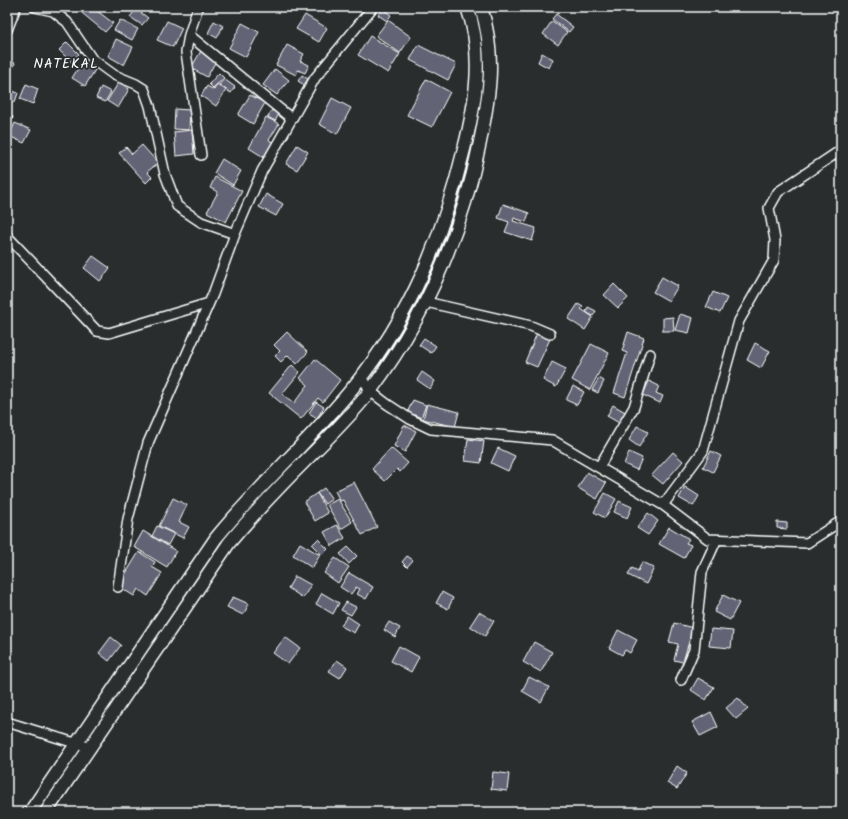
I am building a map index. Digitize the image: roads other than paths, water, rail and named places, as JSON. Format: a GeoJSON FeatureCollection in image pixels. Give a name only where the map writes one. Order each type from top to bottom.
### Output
{"type":"FeatureCollection","features":[{"type":"Feature","properties":{"kind":"main road"},"geometry":{"type":"LineString","coordinates":[[30,812],[216,538],[242,506],[323,422],[362,376],[400,320],[435,249],[461,162],[474,101],[478,67],[472,21],[467,7]]}},
{"type":"Feature","properties":{"kind":"main road"},"geometry":{"type":"LineString","coordinates":[[46,812],[91,748],[229,543],[255,511],[335,431],[370,391],[405,339],[426,302],[457,230],[470,188],[485,118],[490,84],[491,55],[488,28],[481,7]]}},
{"type":"Feature","properties":{"kind":"street"},"geometry":{"type":"LineString","coordinates":[[7,30],[16,7]]}},
{"type":"Feature","properties":{"kind":"street"},"geometry":{"type":"LineString","coordinates":[[35,7],[53,11],[67,22],[92,59],[114,75],[144,89],[150,106],[165,174],[177,206],[201,222],[235,234]]}},
{"type":"Feature","properties":{"kind":"street"},"geometry":{"type":"LineString","coordinates":[[198,7],[188,35],[186,52],[201,155]]}},
{"type":"Feature","properties":{"kind":"street"},"geometry":{"type":"LineString","coordinates":[[118,587],[128,519],[148,443],[209,303],[235,234],[262,171],[315,78],[373,7]]}},
{"type":"Feature","properties":{"kind":"street"},"geometry":{"type":"LineString","coordinates":[[188,35],[292,119]]}},
{"type":"Feature","properties":{"kind":"street"},"geometry":{"type":"LineString","coordinates":[[663,505],[703,451],[740,321],[774,260],[775,240],[769,208],[778,192],[841,150]]}},
{"type":"Feature","properties":{"kind":"street"},"geometry":{"type":"LineString","coordinates":[[7,236],[97,331],[110,333],[209,303]]}},
{"type":"Feature","properties":{"kind":"street"},"geometry":{"type":"LineString","coordinates":[[426,302],[531,326],[550,334]]}},
{"type":"Feature","properties":{"kind":"street"},"geometry":{"type":"LineString","coordinates":[[599,467],[634,407],[650,354]]}},
{"type":"Feature","properties":{"kind":"street"},"geometry":{"type":"LineString","coordinates":[[362,376],[370,391],[410,419],[431,429],[552,440],[663,505],[708,539],[716,540],[702,572],[694,650],[682,680]]}},
{"type":"Feature","properties":{"kind":"street"},"geometry":{"type":"LineString","coordinates":[[708,539],[807,543],[841,521]]}},
{"type":"Feature","properties":{"kind":"street"},"geometry":{"type":"LineString","coordinates":[[7,722],[91,748]]}},
{"type":"Feature","properties":{"kind":"district","name":"NATEKAL"},"geometry":{"type":"Point","coordinates":[66,63]}}]}
